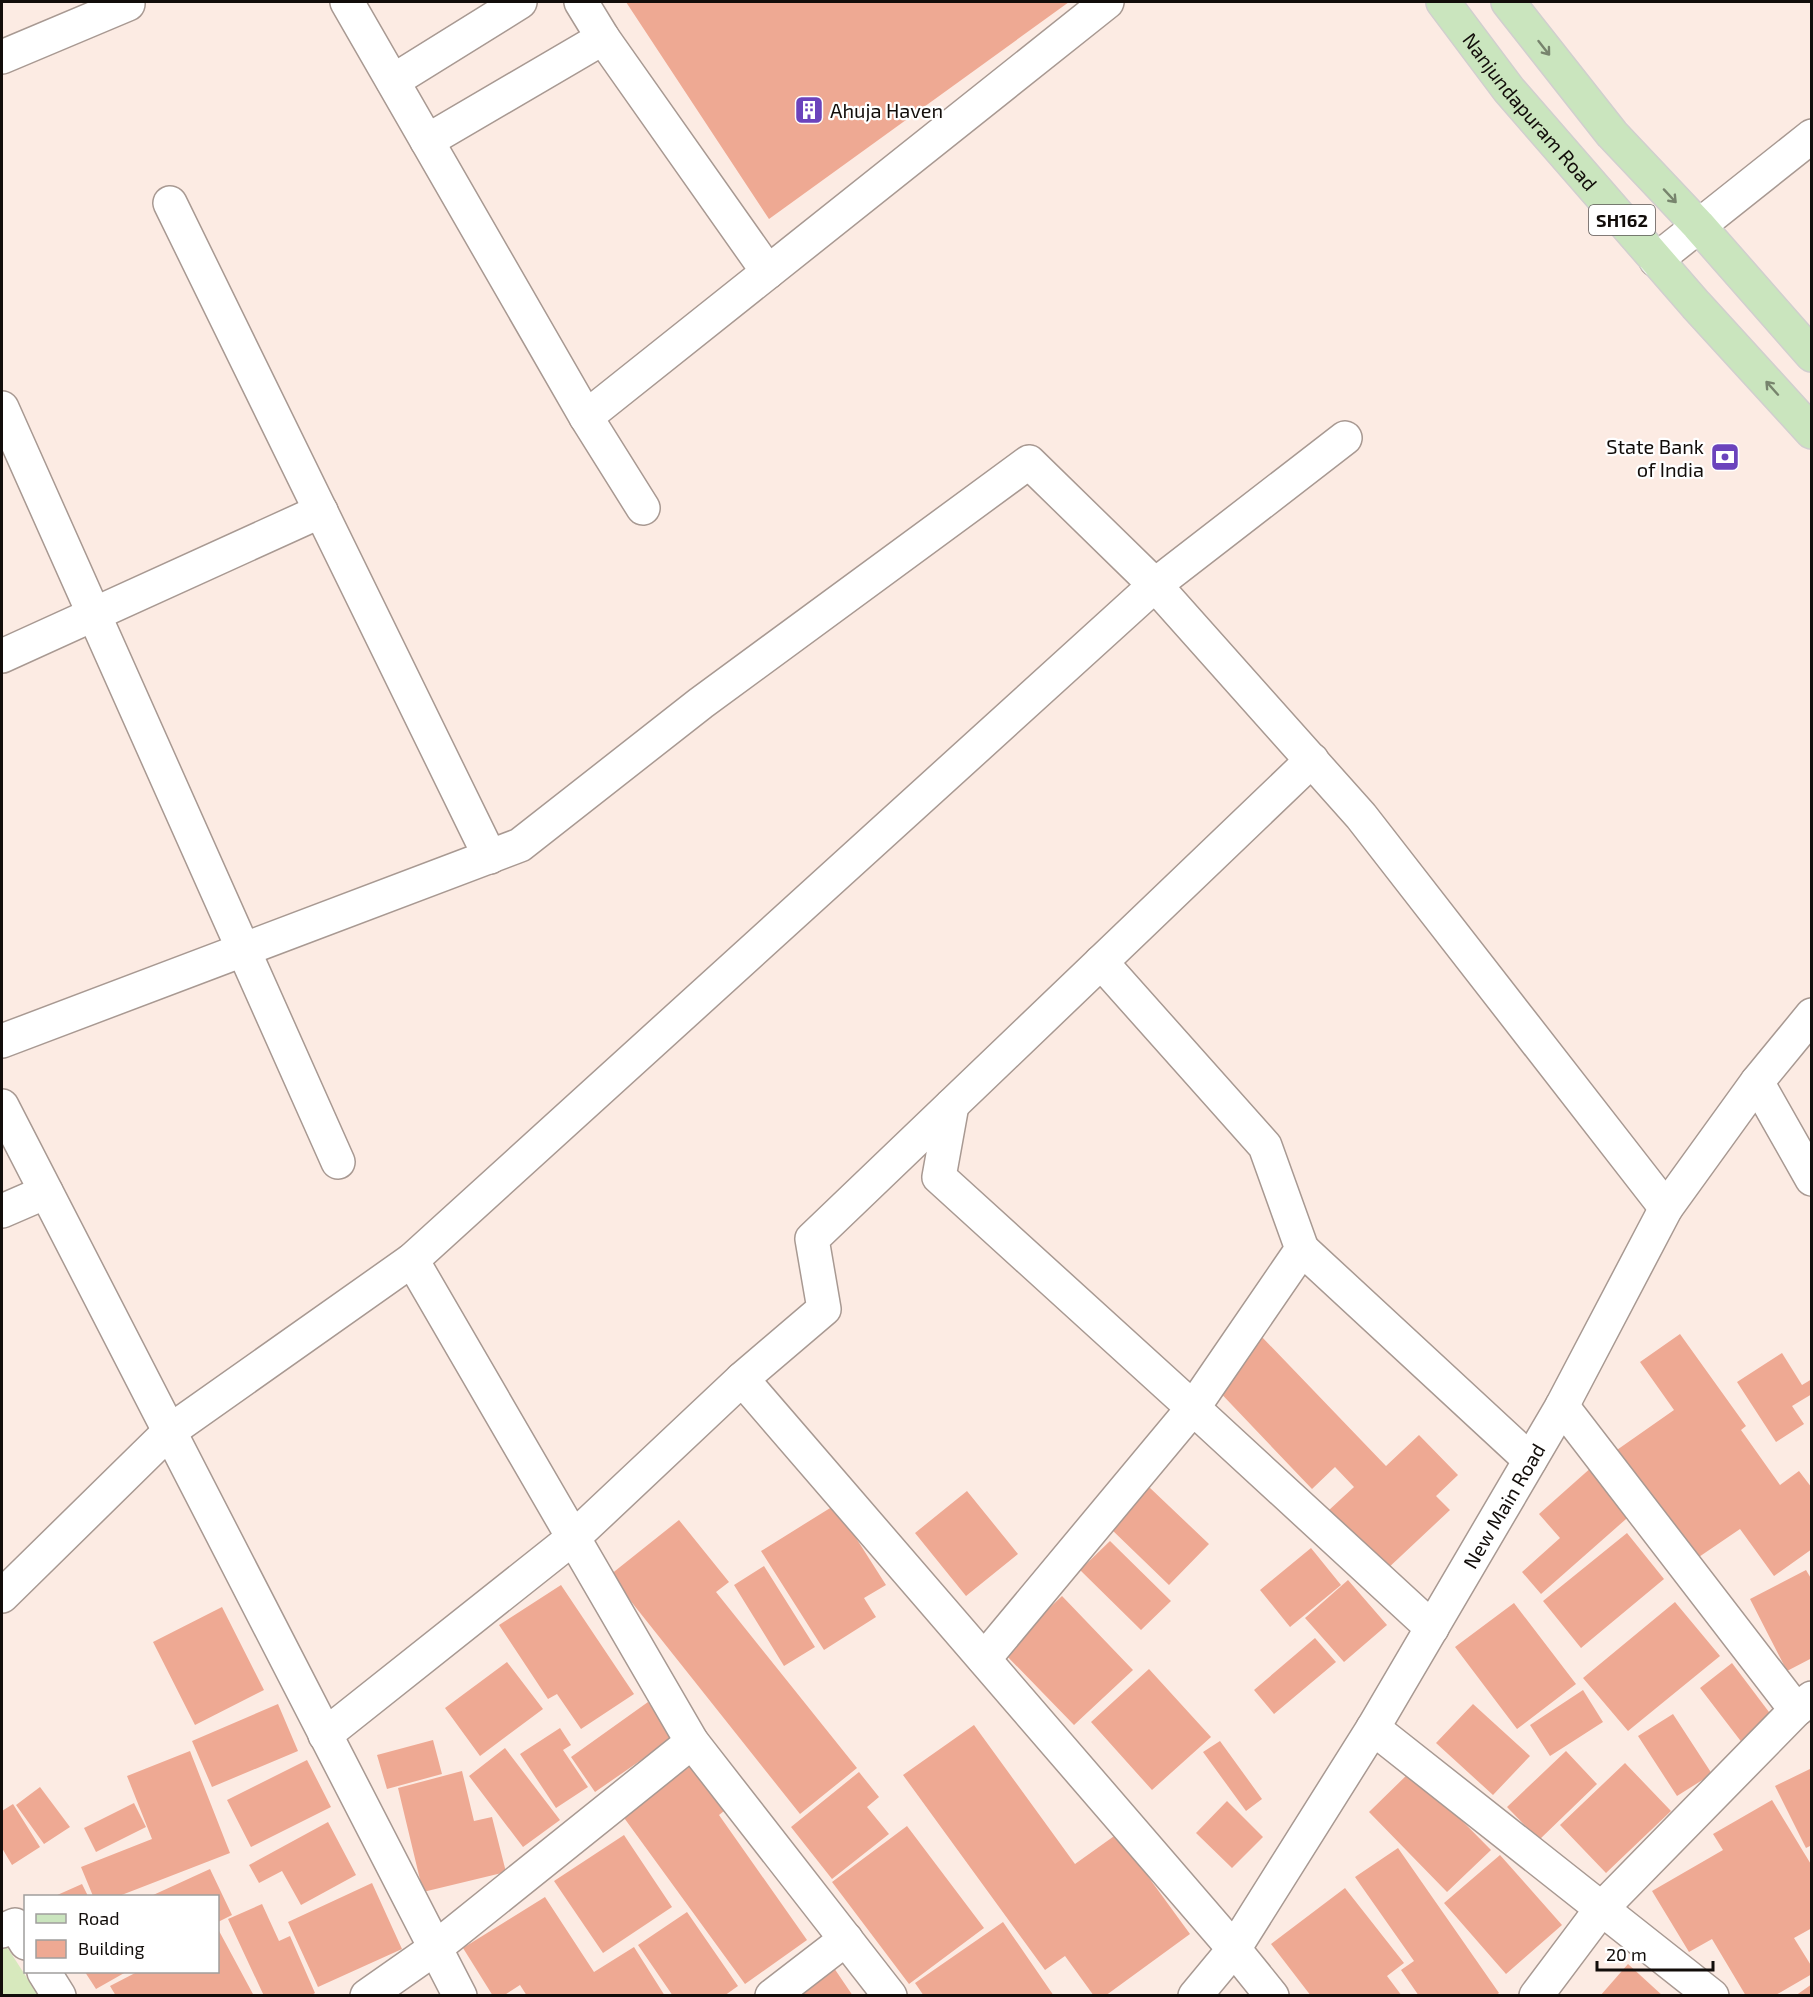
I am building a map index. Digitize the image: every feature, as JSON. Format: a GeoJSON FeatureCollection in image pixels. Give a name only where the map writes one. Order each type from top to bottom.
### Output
{"type":"FeatureCollection","features":[{"type":"Feature","properties":{"kind":"main road","name":"Nanjundapuram Road"},"geometry":{"type":"LineString","coordinates":[[1443,2],[1509,90],[1656,260],[1812,432]]}},
{"type":"Feature","properties":{"kind":"main road","name":"SH162"},"geometry":{"type":"LineString","coordinates":[[1508,2],[1612,134],[1698,225],[1812,355]]}},
{"type":"Feature","properties":{"kind":"street"},"geometry":{"type":"LineString","coordinates":[[2,57],[128,4],[127,2]]}},
{"type":"Feature","properties":{"kind":"street"},"geometry":{"type":"LineString","coordinates":[[348,2],[586,417],[643,508]]}},
{"type":"Feature","properties":{"kind":"street"},"geometry":{"type":"LineString","coordinates":[[393,81],[520,2]]}},
{"type":"Feature","properties":{"kind":"street"},"geometry":{"type":"LineString","coordinates":[[581,2],[603,38],[768,272]]}},
{"type":"Feature","properties":{"kind":"street"},"geometry":{"type":"LineString","coordinates":[[586,417],[1107,2]]}},
{"type":"Feature","properties":{"kind":"street"},"geometry":{"type":"LineString","coordinates":[[427,141],[603,38]]}},
{"type":"Feature","properties":{"kind":"street"},"geometry":{"type":"LineString","coordinates":[[1656,260],[1812,136]]}},
{"type":"Feature","properties":{"kind":"street"},"geometry":{"type":"LineString","coordinates":[[170,203],[490,857]]}},
{"type":"Feature","properties":{"kind":"street"},"geometry":{"type":"LineString","coordinates":[[2,408],[338,1162]]}},
{"type":"Feature","properties":{"kind":"street"},"geometry":{"type":"LineString","coordinates":[[2,1596],[170,1431],[412,1260],[1155,585],[1345,438]]}},
{"type":"Feature","properties":{"kind":"street"},"geometry":{"type":"LineString","coordinates":[[2,1041],[520,845],[701,703],[1029,462],[1155,585],[1361,816],[1666,1208]]}},
{"type":"Feature","properties":{"kind":"street"},"geometry":{"type":"LineString","coordinates":[[2,656],[321,511]]}},
{"type":"Feature","properties":{"kind":"street"},"geometry":{"type":"LineString","coordinates":[[325,1735],[573,1538],[742,1379],[824,1309],[812,1239],[1312,760]]}},
{"type":"Feature","properties":{"kind":"street"},"geometry":{"type":"LineString","coordinates":[[1101,962],[1265,1146],[1302,1250],[1530,1460]]}},
{"type":"Feature","properties":{"kind":"street","name":"New Main Road"},"geometry":{"type":"LineString","coordinates":[[1195,1995],[1234,1949],[1373,1728],[1562,1406],[1666,1208],[1757,1082],[1812,1016]]}},
{"type":"Feature","properties":{"kind":"street"},"geometry":{"type":"LineString","coordinates":[[1757,1082],[1812,1179]]}},
{"type":"Feature","properties":{"kind":"street"},"geometry":{"type":"LineString","coordinates":[[952,1105],[939,1177],[1432,1628]]}},
{"type":"Feature","properties":{"kind":"street"},"geometry":{"type":"LineString","coordinates":[[2,1106],[434,1949],[460,1995]]}},
{"type":"Feature","properties":{"kind":"street"},"geometry":{"type":"LineString","coordinates":[[2,1211],[46,1192]]}},
{"type":"Feature","properties":{"kind":"street"},"geometry":{"type":"LineString","coordinates":[[984,1659],[1193,1408],[1302,1250]]}},
{"type":"Feature","properties":{"kind":"street"},"geometry":{"type":"LineString","coordinates":[[412,1260],[692,1742],[890,1995]]}},
{"type":"Feature","properties":{"kind":"street"},"geometry":{"type":"LineString","coordinates":[[742,1379],[1272,1995]]}},
{"type":"Feature","properties":{"kind":"street"},"geometry":{"type":"LineString","coordinates":[[1536,1995],[1602,1908],[1804,1704],[1562,1406]]}},
{"type":"Feature","properties":{"kind":"street"},"geometry":{"type":"LineString","coordinates":[[1373,1728],[1713,1995]]}},
{"type":"Feature","properties":{"kind":"street"},"geometry":{"type":"LineString","coordinates":[[367,1995],[434,1949],[692,1742]]}},
{"type":"Feature","properties":{"kind":"street"},"geometry":{"type":"LineString","coordinates":[[2,1931],[15,1925],[24,1940]]}},
{"type":"Feature","properties":{"kind":"street"},"geometry":{"type":"LineString","coordinates":[[772,1995],[846,1940]]}},
{"type":"Feature","properties":{"kind":"street"},"geometry":{"type":"LineString","coordinates":[[45,1973],[58,1995]]}},
{"type":"Feature","properties":{"kind":"green space"},"geometry":{"type":"Polygon","coordinates":[[[7,1947],[38,1995],[2,1995],[2,1950],[7,1947]]]}},
{"type":"Feature","properties":{"kind":"building","name":"Ahuja Haven"},"geometry":{"type":"Polygon","coordinates":[[[626,2],[1069,2],[769,219],[626,2]]]}},
{"type":"Feature","properties":{"kind":"building"},"geometry":{"type":"Polygon","coordinates":[[[1680,1334],[1746,1426],[1741,1430],[1780,1485],[1799,1471],[1812,1488],[1812,1549],[1774,1576],[1740,1529],[1693,1561],[1614,1452],[1674,1410],[1640,1362],[1680,1334]]]}},
{"type":"Feature","properties":{"kind":"building"},"geometry":{"type":"Polygon","coordinates":[[[1262,1337],[1386,1466],[1419,1435],[1458,1475],[1436,1496],[1450,1510],[1385,1571],[1328,1511],[1354,1487],[1335,1467],[1312,1489],[1212,1384],[1262,1337]]]}},
{"type":"Feature","properties":{"kind":"building"},"geometry":{"type":"Polygon","coordinates":[[[1782,1353],[1802,1385],[1812,1379],[1812,1394],[1792,1406],[1804,1424],[1776,1442],[1737,1382],[1782,1353]]]}},
{"type":"Feature","properties":{"kind":"building"},"geometry":{"type":"Polygon","coordinates":[[[1593,1466],[1634,1512],[1541,1594],[1522,1572],[1560,1538],[1539,1514],[1593,1466]]]}},
{"type":"Feature","properties":{"kind":"building"},"geometry":{"type":"Polygon","coordinates":[[[1149,1487],[1209,1544],[1169,1585],[1110,1528],[1149,1487]]]}},
{"type":"Feature","properties":{"kind":"building"},"geometry":{"type":"Polygon","coordinates":[[[967,1491],[1018,1554],[966,1596],[915,1533],[967,1491]]]}},
{"type":"Feature","properties":{"kind":"building"},"geometry":{"type":"Polygon","coordinates":[[[835,1505],[886,1585],[864,1598],[876,1617],[824,1650],[761,1551],[835,1505]]]}},
{"type":"Feature","properties":{"kind":"building"},"geometry":{"type":"Polygon","coordinates":[[[679,1520],[729,1582],[716,1592],[857,1768],[800,1814],[610,1575],[679,1520]]]}},
{"type":"Feature","properties":{"kind":"building"},"geometry":{"type":"Polygon","coordinates":[[[1627,1533],[1664,1579],[1581,1648],[1543,1601],[1627,1533]]]}},
{"type":"Feature","properties":{"kind":"building"},"geometry":{"type":"Polygon","coordinates":[[[1110,1541],[1171,1601],[1141,1630],[1080,1570],[1110,1541]]]}},
{"type":"Feature","properties":{"kind":"building"},"geometry":{"type":"Polygon","coordinates":[[[1311,1548],[1341,1585],[1290,1627],[1260,1590],[1311,1548]]]}},
{"type":"Feature","properties":{"kind":"building"},"geometry":{"type":"Polygon","coordinates":[[[764,1566],[815,1647],[784,1666],[734,1585],[764,1566]]]}},
{"type":"Feature","properties":{"kind":"building"},"geometry":{"type":"Polygon","coordinates":[[[1806,1570],[1812,1580],[1812,1658],[1787,1671],[1750,1599],[1806,1570]]]}},
{"type":"Feature","properties":{"kind":"building"},"geometry":{"type":"Polygon","coordinates":[[[1348,1580],[1387,1625],[1344,1662],[1305,1618],[1348,1580]]]}},
{"type":"Feature","properties":{"kind":"building"},"geometry":{"type":"Polygon","coordinates":[[[561,1585],[634,1694],[581,1729],[557,1694],[548,1699],[499,1625],[561,1585]]]}},
{"type":"Feature","properties":{"kind":"building"},"geometry":{"type":"Polygon","coordinates":[[[1062,1596],[1133,1670],[1074,1725],[1003,1652],[1062,1596]]]}},
{"type":"Feature","properties":{"kind":"building"},"geometry":{"type":"Polygon","coordinates":[[[1675,1602],[1720,1656],[1628,1731],[1583,1678],[1675,1602]]]}},
{"type":"Feature","properties":{"kind":"building"},"geometry":{"type":"Polygon","coordinates":[[[1514,1603],[1576,1684],[1517,1729],[1455,1647],[1514,1603]]]}},
{"type":"Feature","properties":{"kind":"building"},"geometry":{"type":"Polygon","coordinates":[[[222,1607],[264,1690],[195,1725],[153,1642],[222,1607]]]}},
{"type":"Feature","properties":{"kind":"building"},"geometry":{"type":"Polygon","coordinates":[[[1315,1638],[1336,1662],[1274,1714],[1254,1690],[1315,1638]]]}},
{"type":"Feature","properties":{"kind":"building"},"geometry":{"type":"Polygon","coordinates":[[[507,1662],[543,1709],[480,1756],[445,1708],[507,1662]]]}},
{"type":"Feature","properties":{"kind":"building"},"geometry":{"type":"Polygon","coordinates":[[[1732,1663],[1775,1720],[1743,1744],[1700,1688],[1732,1663]]]}},
{"type":"Feature","properties":{"kind":"building"},"geometry":{"type":"Polygon","coordinates":[[[1149,1669],[1211,1737],[1152,1790],[1091,1722],[1149,1669]]]}},
{"type":"Feature","properties":{"kind":"building"},"geometry":{"type":"Polygon","coordinates":[[[1583,1690],[1603,1722],[1550,1756],[1530,1725],[1583,1690]]]}},
{"type":"Feature","properties":{"kind":"building"},"geometry":{"type":"Polygon","coordinates":[[[648,1702],[673,1738],[595,1792],[571,1757],[648,1702]]]}},
{"type":"Feature","properties":{"kind":"building"},"geometry":{"type":"Polygon","coordinates":[[[278,1704],[298,1751],[212,1787],[192,1741],[278,1704]]]}},
{"type":"Feature","properties":{"kind":"building"},"geometry":{"type":"Polygon","coordinates":[[[1473,1704],[1530,1756],[1493,1795],[1436,1743],[1473,1704]]]}},
{"type":"Feature","properties":{"kind":"building"},"geometry":{"type":"Polygon","coordinates":[[[1673,1714],[1712,1774],[1677,1796],[1638,1736],[1673,1714]]]}},
{"type":"Feature","properties":{"kind":"building"},"geometry":{"type":"Polygon","coordinates":[[[974,1725],[1075,1864],[1117,1834],[1190,1934],[1105,1996],[1094,1996],[1065,1956],[1045,1970],[903,1775],[974,1725]]]}},
{"type":"Feature","properties":{"kind":"building"},"geometry":{"type":"Polygon","coordinates":[[[560,1728],[571,1745],[563,1750],[588,1787],[556,1808],[520,1754],[560,1728]]]}},
{"type":"Feature","properties":{"kind":"building"},"geometry":{"type":"Polygon","coordinates":[[[433,1740],[442,1774],[387,1789],[377,1755],[433,1740]]]}},
{"type":"Feature","properties":{"kind":"building"},"geometry":{"type":"Polygon","coordinates":[[[1220,1741],[1262,1799],[1246,1811],[1203,1752],[1220,1741]]]}},
{"type":"Feature","properties":{"kind":"building"},"geometry":{"type":"Polygon","coordinates":[[[505,1748],[560,1820],[523,1847],[469,1776],[505,1748]]]}},
{"type":"Feature","properties":{"kind":"building"},"geometry":{"type":"Polygon","coordinates":[[[190,1751],[230,1853],[122,1895],[93,1895],[81,1867],[152,1839],[127,1776],[190,1751]]]}},
{"type":"Feature","properties":{"kind":"building"},"geometry":{"type":"Polygon","coordinates":[[[1566,1751],[1597,1784],[1539,1840],[1507,1807],[1566,1751]]]}},
{"type":"Feature","properties":{"kind":"building"},"geometry":{"type":"Polygon","coordinates":[[[307,1760],[331,1807],[251,1847],[227,1800],[307,1760]]]}},
{"type":"Feature","properties":{"kind":"building"},"geometry":{"type":"Polygon","coordinates":[[[1625,1763],[1671,1811],[1606,1873],[1560,1825],[1625,1763]]]}},
{"type":"Feature","properties":{"kind":"building"},"geometry":{"type":"Polygon","coordinates":[[[691,1766],[724,1811],[719,1815],[807,1940],[745,1984],[622,1815],[691,1766]]]}},
{"type":"Feature","properties":{"kind":"building"},"geometry":{"type":"Polygon","coordinates":[[[1812,1768],[1812,1845],[1806,1848],[1775,1786],[1812,1768]]]}},
{"type":"Feature","properties":{"kind":"building"},"geometry":{"type":"Polygon","coordinates":[[[1412,1770],[1491,1850],[1447,1892],[1369,1812],[1412,1770]]]}},
{"type":"Feature","properties":{"kind":"building"},"geometry":{"type":"Polygon","coordinates":[[[462,1771],[474,1821],[492,1817],[506,1872],[423,1892],[398,1788],[462,1771]]]}},
{"type":"Feature","properties":{"kind":"building"},"geometry":{"type":"Polygon","coordinates":[[[859,1772],[879,1797],[867,1807],[889,1834],[832,1879],[791,1827],[859,1772]]]}},
{"type":"Feature","properties":{"kind":"building"},"geometry":{"type":"Polygon","coordinates":[[[40,1787],[70,1827],[44,1844],[16,1805],[40,1787]]]}},
{"type":"Feature","properties":{"kind":"building"},"geometry":{"type":"Polygon","coordinates":[[[1772,1800],[1812,1866],[1812,1928],[1794,1938],[1812,1967],[1812,1974],[1774,1996],[1746,1996],[1712,1939],[1689,1952],[1652,1891],[1723,1850],[1713,1834],[1772,1800]]]}},
{"type":"Feature","properties":{"kind":"building"},"geometry":{"type":"Polygon","coordinates":[[[1227,1801],[1263,1837],[1232,1868],[1196,1833],[1227,1801]]]}},
{"type":"Feature","properties":{"kind":"building"},"geometry":{"type":"Polygon","coordinates":[[[134,1803],[146,1827],[96,1852],[84,1828],[134,1803]]]}},
{"type":"Feature","properties":{"kind":"building"},"geometry":{"type":"Polygon","coordinates":[[[13,1804],[40,1847],[12,1865],[2,1848],[2,1811],[13,1804]]]}},
{"type":"Feature","properties":{"kind":"building"},"geometry":{"type":"Polygon","coordinates":[[[328,1822],[356,1875],[301,1905],[282,1871],[259,1883],[249,1865],[328,1822]]]}},
{"type":"Feature","properties":{"kind":"building"},"geometry":{"type":"Polygon","coordinates":[[[907,1826],[984,1928],[909,1984],[832,1882],[907,1826]]]}},
{"type":"Feature","properties":{"kind":"building"},"geometry":{"type":"Polygon","coordinates":[[[624,1835],[672,1907],[603,1953],[554,1881],[624,1835]]]}},
{"type":"Feature","properties":{"kind":"building"},"geometry":{"type":"Polygon","coordinates":[[[1398,1848],[1499,1993],[1495,1996],[1419,1996],[1401,1970],[1414,1961],[1355,1877],[1398,1848]]]}},
{"type":"Feature","properties":{"kind":"building"},"geometry":{"type":"Polygon","coordinates":[[[1500,1855],[1562,1925],[1506,1974],[1444,1903],[1500,1855]]]}},
{"type":"Feature","properties":{"kind":"building"},"geometry":{"type":"Polygon","coordinates":[[[210,1869],[232,1915],[219,1922],[219,1895],[153,1895],[210,1869]]]}},
{"type":"Feature","properties":{"kind":"building"},"geometry":{"type":"Polygon","coordinates":[[[372,1883],[402,1949],[318,1987],[288,1922],[372,1883]]]}},
{"type":"Feature","properties":{"kind":"building"},"geometry":{"type":"Polygon","coordinates":[[[82,1884],[88,1895],[57,1895],[82,1884]]]}},
{"type":"Feature","properties":{"kind":"building"},"geometry":{"type":"Polygon","coordinates":[[[1345,1888],[1404,1963],[1387,1976],[1402,1996],[1311,1996],[1271,1944],[1345,1888]]]}},
{"type":"Feature","properties":{"kind":"building"},"geometry":{"type":"Polygon","coordinates":[[[545,1897],[594,1972],[634,1947],[665,1996],[527,1996],[520,1985],[503,1996],[493,1996],[463,1948],[545,1897]]]}},
{"type":"Feature","properties":{"kind":"building"},"geometry":{"type":"Polygon","coordinates":[[[262,1904],[279,1941],[290,1936],[315,1993],[310,1996],[264,1996],[228,1919],[262,1904]]]}},
{"type":"Feature","properties":{"kind":"building"},"geometry":{"type":"Polygon","coordinates":[[[687,1912],[738,1986],[724,1996],[673,1996],[638,1945],[687,1912]]]}},
{"type":"Feature","properties":{"kind":"building"},"geometry":{"type":"Polygon","coordinates":[[[1003,1922],[1054,1996],[924,1996],[915,1983],[1003,1922]]]}},
{"type":"Feature","properties":{"kind":"building"},"geometry":{"type":"Polygon","coordinates":[[[219,1931],[254,1996],[116,1996],[110,1986],[135,1973],[219,1973],[219,1931]]]}},
{"type":"Feature","properties":{"kind":"building"},"geometry":{"type":"Polygon","coordinates":[[[1628,1964],[1663,1996],[1600,1996],[1628,1964]]]}},
{"type":"Feature","properties":{"kind":"building"},"geometry":{"type":"Polygon","coordinates":[[[834,1968],[853,1996],[794,1996],[834,1968]]]}},
{"type":"Feature","properties":{"kind":"building"},"geometry":{"type":"Polygon","coordinates":[[[86,1973],[124,1973],[96,1989],[86,1973]]]}},
{"type":"Feature","properties":{"kind":"building"},"geometry":{"type":"Polygon","coordinates":[[[1812,1984],[1812,1996],[1795,1996],[1812,1984]]]}},
{"type":"Feature","properties":{"kind":"place","name":"Ahuja Haven"},"geometry":{"type":"Point","coordinates":[809,110]}},
{"type":"Feature","properties":{"kind":"place","name":"State Bank of India"},"geometry":{"type":"Point","coordinates":[1725,457]}}]}
